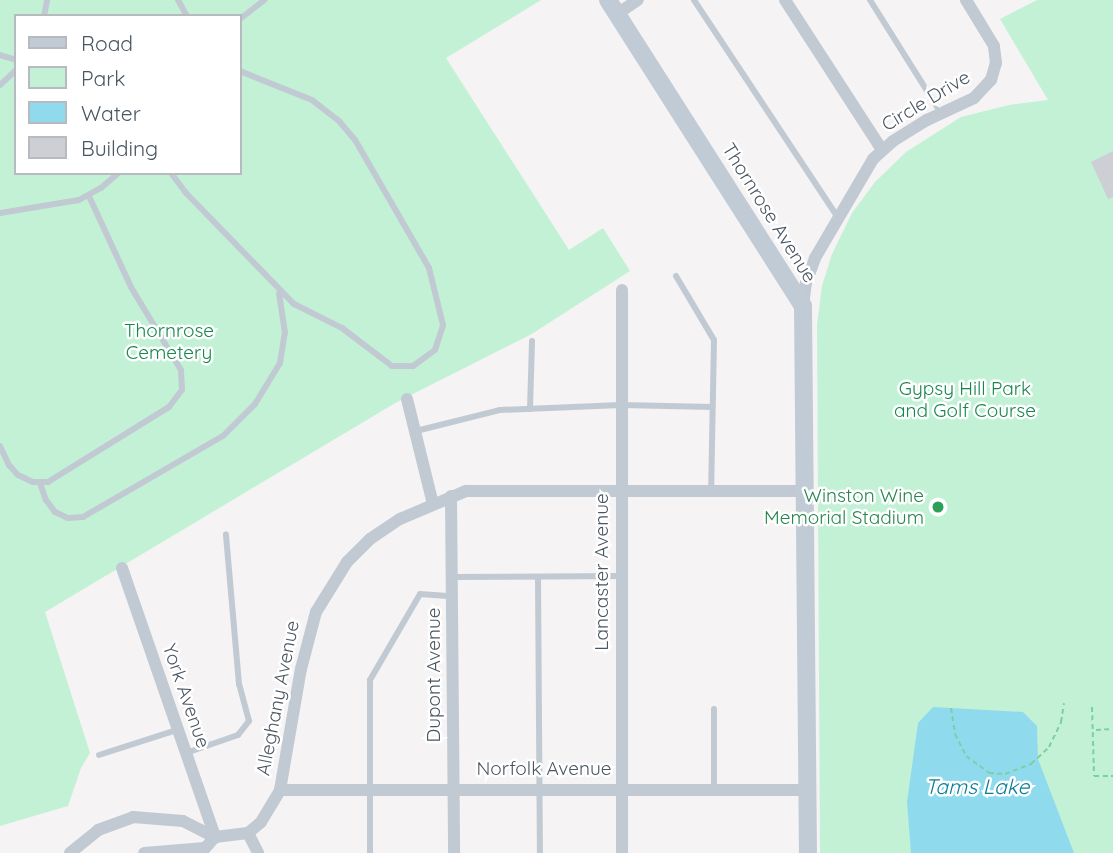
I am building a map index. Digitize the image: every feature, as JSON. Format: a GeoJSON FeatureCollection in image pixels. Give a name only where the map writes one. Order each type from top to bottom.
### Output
{"type":"FeatureCollection","features":[{"type":"Feature","properties":{"kind":"street"},"geometry":{"type":"LineString","coordinates":[[613,7],[638,0]]}},
{"type":"Feature","properties":{"kind":"street"},"geometry":{"type":"LineString","coordinates":[[785,0],[881,150]]}},
{"type":"Feature","properties":{"kind":"street","name":"Circle Drive"},"geometry":{"type":"LineString","coordinates":[[803,306],[810,271],[837,216],[865,170],[881,150],[941,113],[978,96],[992,76],[996,59],[993,42],[966,0]]}},
{"type":"Feature","properties":{"kind":"street","name":"Thornrose Avenue"},"geometry":{"type":"LineString","coordinates":[[613,7],[803,306],[808,853]]}},
{"type":"Feature","properties":{"kind":"street","name":"Lancaster Avenue"},"geometry":{"type":"LineString","coordinates":[[622,290],[622,853]]}},
{"type":"Feature","properties":{"kind":"street"},"geometry":{"type":"LineString","coordinates":[[407,399],[433,504]]}},
{"type":"Feature","properties":{"kind":"street","name":"Alleghany Avenue"},"geometry":{"type":"LineString","coordinates":[[248,833],[267,816],[280,790],[309,629],[324,596],[347,562],[370,539],[400,519],[466,491],[806,491]]}},
{"type":"Feature","properties":{"kind":"street","name":"Dupont Avenue"},"geometry":{"type":"LineString","coordinates":[[450,496],[454,853]]}},
{"type":"Feature","properties":{"kind":"street","name":"York Avenue"},"geometry":{"type":"LineString","coordinates":[[122,568],[215,836]]}},
{"type":"Feature","properties":{"kind":"street","name":"Norfolk Avenue"},"geometry":{"type":"LineString","coordinates":[[280,790],[808,790]]}},
{"type":"Feature","properties":{"kind":"street"},"geometry":{"type":"LineString","coordinates":[[70,853],[92,833],[133,817],[183,821],[215,836],[248,833],[258,853]]}},
{"type":"Feature","properties":{"kind":"street"},"geometry":{"type":"LineString","coordinates":[[144,853],[205,848],[215,836]]}},
{"type":"Feature","properties":{"kind":"lane"},"geometry":{"type":"LineString","coordinates":[[242,17],[264,0]]}},
{"type":"Feature","properties":{"kind":"lane"},"geometry":{"type":"LineString","coordinates":[[694,0],[837,216]]}},
{"type":"Feature","properties":{"kind":"lane"},"geometry":{"type":"LineString","coordinates":[[870,0],[941,113]]}},
{"type":"Feature","properties":{"kind":"lane"},"geometry":{"type":"LineString","coordinates":[[0,85],[14,72]]}},
{"type":"Feature","properties":{"kind":"lane"},"geometry":{"type":"LineString","coordinates":[[172,175],[186,193],[279,291],[296,305],[342,328],[392,366],[405,367],[422,362],[435,350],[441,337],[442,318],[429,268],[355,140],[339,121],[312,100],[242,72]]}},
{"type":"Feature","properties":{"kind":"lane"},"geometry":{"type":"LineString","coordinates":[[0,213],[67,204],[89,196],[115,175]]}},
{"type":"Feature","properties":{"kind":"lane"},"geometry":{"type":"LineString","coordinates":[[0,446],[13,470],[26,480],[40,483],[51,481],[169,407],[183,386],[181,370],[131,287],[89,196]]}},
{"type":"Feature","properties":{"kind":"lane"},"geometry":{"type":"LineString","coordinates":[[676,276],[714,341],[711,490]]}},
{"type":"Feature","properties":{"kind":"lane"},"geometry":{"type":"LineString","coordinates":[[40,483],[47,502],[55,512],[68,518],[83,517],[156,478],[230,430],[262,393],[282,355],[285,334],[279,291]]}},
{"type":"Feature","properties":{"kind":"lane"},"geometry":{"type":"LineString","coordinates":[[530,409],[532,341]]}},
{"type":"Feature","properties":{"kind":"lane"},"geometry":{"type":"LineString","coordinates":[[416,431],[500,410],[621,405],[712,407]]}},
{"type":"Feature","properties":{"kind":"lane"},"geometry":{"type":"LineString","coordinates":[[186,753],[238,735],[249,721],[238,674],[226,535]]}},
{"type":"Feature","properties":{"kind":"lane"},"geometry":{"type":"LineString","coordinates":[[453,577],[621,576]]}},
{"type":"Feature","properties":{"kind":"lane"},"geometry":{"type":"LineString","coordinates":[[538,577],[540,853]]}},
{"type":"Feature","properties":{"kind":"lane"},"geometry":{"type":"LineString","coordinates":[[370,853],[370,680],[420,594],[453,596]]}},
{"type":"Feature","properties":{"kind":"lane"},"geometry":{"type":"LineString","coordinates":[[714,709],[714,790]]}},
{"type":"Feature","properties":{"kind":"lane"},"geometry":{"type":"LineString","coordinates":[[99,755],[177,730]]}},
{"type":"Feature","properties":{"kind":"path"},"geometry":{"type":"LineString","coordinates":[[951,708],[951,720],[959,746],[974,765],[989,773],[1005,774],[1017,772],[1038,758],[1055,736],[1064,703]]}},
{"type":"Feature","properties":{"kind":"path"},"geometry":{"type":"LineString","coordinates":[[1092,707],[1095,730],[1094,776],[1113,776]]}},
{"type":"Feature","properties":{"kind":"path"},"geometry":{"type":"LineString","coordinates":[[1095,730],[1113,730]]}},
{"type":"Feature","properties":{"kind":"green space","name":"Thornrose Cemetery"},"geometry":{"type":"Polygon","coordinates":[[[0,0],[541,0],[446,58],[569,250],[603,228],[630,271],[530,335],[397,402],[45,612],[90,753],[81,768],[68,806],[0,826],[0,0]]]}},
{"type":"Feature","properties":{"kind":"green space","name":"Gypsy Hill Park and Golf Course"},"geometry":{"type":"Polygon","coordinates":[[[1037,0],[1113,0],[1113,853],[820,853],[817,325],[822,286],[832,254],[852,213],[875,182],[906,152],[961,117],[1009,105],[1048,100],[1000,19],[1037,0]]]}},
{"type":"Feature","properties":{"kind":"water","name":"Tams Lake"},"geometry":{"type":"Polygon","coordinates":[[[933,707],[1023,712],[1037,726],[1038,759],[1074,853],[911,853],[907,802],[918,723],[933,707]]]}},
{"type":"Feature","properties":{"kind":"building"},"geometry":{"type":"Polygon","coordinates":[[[1113,151],[1113,197],[1108,199],[1091,162],[1113,151]]]}},
{"type":"Feature","properties":{"kind":"place","name":"Winston Wine Memorial Stadium"},"geometry":{"type":"Point","coordinates":[938,507]}}]}
